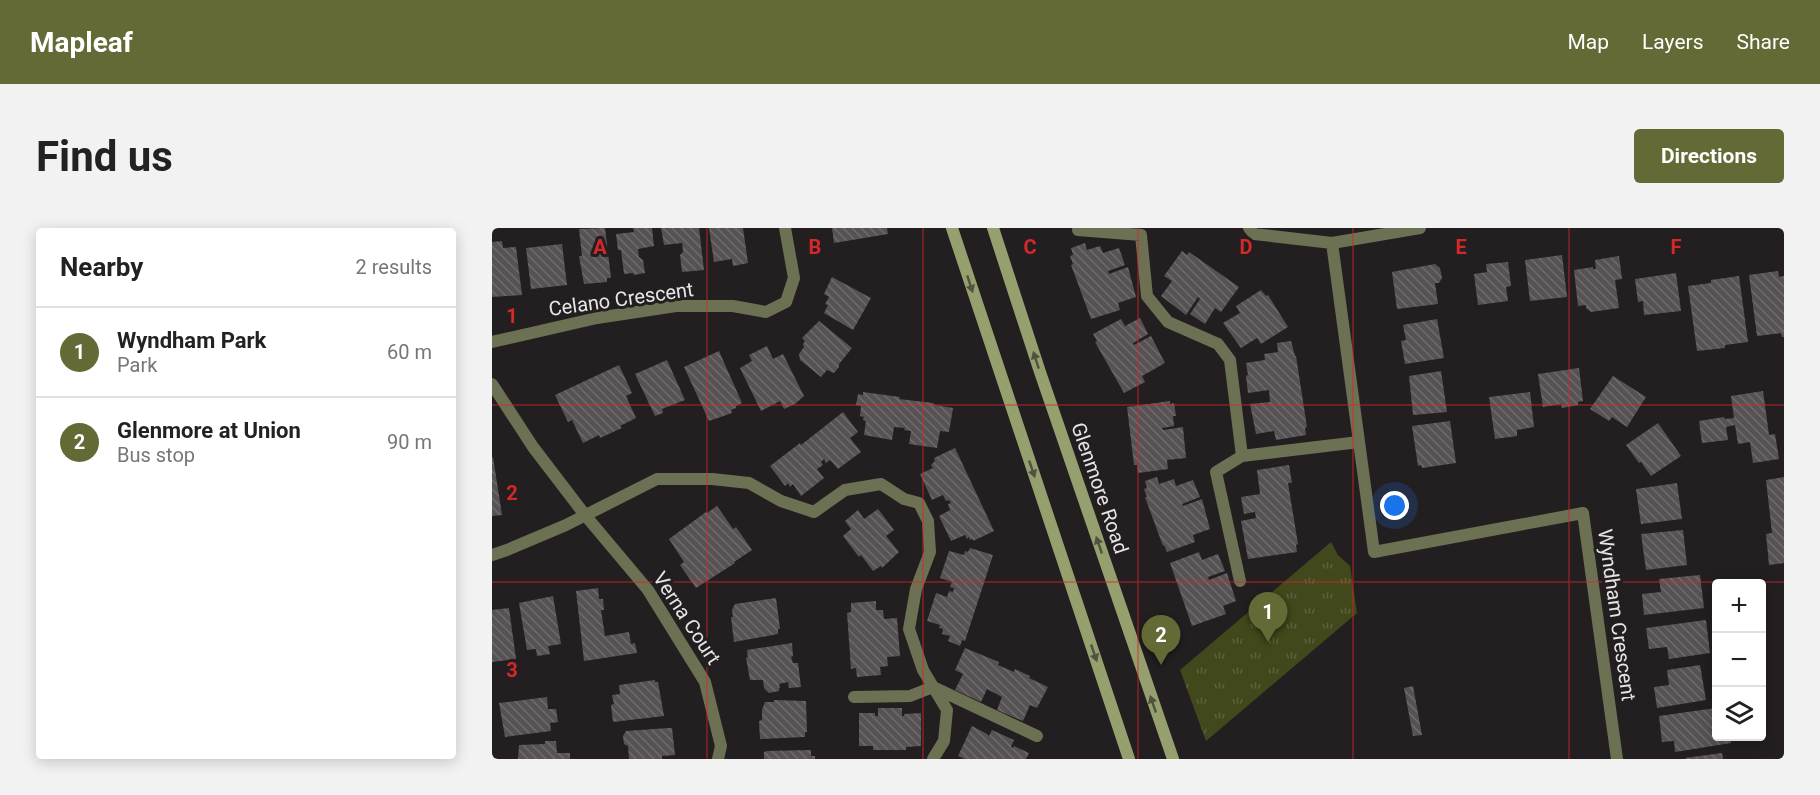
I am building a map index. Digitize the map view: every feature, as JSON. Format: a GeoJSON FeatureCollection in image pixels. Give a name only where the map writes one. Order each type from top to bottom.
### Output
{"type":"FeatureCollection","features":[{"type":"Feature","properties":{"kind":"main road"},"geometry":{"type":"LineString","coordinates":[[952,228],[1129,759]]}},
{"type":"Feature","properties":{"kind":"main road","name":"Glenmore Road"},"geometry":{"type":"LineString","coordinates":[[993,228],[1173,759]]}},
{"type":"Feature","properties":{"kind":"street","name":"Celano Crescent"},"geometry":{"type":"LineString","coordinates":[[492,342],[597,318],[676,306],[733,306],[766,312],[786,302],[794,278],[785,228]]}},
{"type":"Feature","properties":{"kind":"street"},"geometry":{"type":"LineString","coordinates":[[1249,228],[1254,234],[1332,243],[1420,228]]}},
{"type":"Feature","properties":{"kind":"street"},"geometry":{"type":"LineString","coordinates":[[1078,230],[1141,235],[1147,296],[1168,322],[1218,344],[1230,360],[1242,456]]}},
{"type":"Feature","properties":{"kind":"street","name":"Wyndham Crescent"},"geometry":{"type":"LineString","coordinates":[[1332,243],[1374,552],[1583,513],[1617,759]]}},
{"type":"Feature","properties":{"kind":"street","name":"Verna Court"},"geometry":{"type":"LineString","coordinates":[[492,384],[532,447],[648,591],[705,682],[721,746],[718,759]]}},
{"type":"Feature","properties":{"kind":"street"},"geometry":{"type":"LineString","coordinates":[[1240,581],[1216,472],[1242,456],[1359,442]]}},
{"type":"Feature","properties":{"kind":"street"},"geometry":{"type":"LineString","coordinates":[[492,555],[585,515],[657,479],[712,479],[749,483],[781,501],[814,512],[845,490],[881,483],[904,498],[919,503],[928,520],[930,552],[916,589],[909,629],[923,670],[947,710],[944,741],[933,759]]}},
{"type":"Feature","properties":{"kind":"street"},"geometry":{"type":"LineString","coordinates":[[854,697],[910,696],[933,687],[1037,736]]}},
{"type":"Feature","properties":{"kind":"green space"},"geometry":{"type":"Polygon","coordinates":[[[1331,542],[1338,555],[1350,566],[1357,613],[1206,741],[1180,670],[1331,542]]]}},
{"type":"Feature","properties":{"kind":"building"},"geometry":{"type":"Polygon","coordinates":[[[605,228],[611,278],[607,278],[607,282],[584,284],[579,256],[582,256],[579,229],[605,228]]]}},
{"type":"Feature","properties":{"kind":"building"},"geometry":{"type":"Polygon","coordinates":[[[633,228],[652,228],[654,246],[638,249],[645,273],[634,275],[633,273],[624,274],[616,234],[634,232],[633,228]]]}},
{"type":"Feature","properties":{"kind":"building"},"geometry":{"type":"Polygon","coordinates":[[[661,228],[699,228],[704,270],[682,272],[680,255],[683,252],[682,243],[664,245],[661,228]]]}},
{"type":"Feature","properties":{"kind":"building"},"geometry":{"type":"Polygon","coordinates":[[[709,228],[743,228],[748,263],[733,266],[732,259],[714,262],[709,228]]]}},
{"type":"Feature","properties":{"kind":"building"},"geometry":{"type":"Polygon","coordinates":[[[832,228],[887,228],[888,234],[834,243],[832,228]]]}},
{"type":"Feature","properties":{"kind":"building"},"geometry":{"type":"Polygon","coordinates":[[[502,241],[503,248],[516,247],[522,295],[492,297],[492,242],[502,241]]]}},
{"type":"Feature","properties":{"kind":"building"},"geometry":{"type":"Polygon","coordinates":[[[1085,243],[1087,250],[1100,246],[1103,253],[1119,248],[1125,265],[1108,271],[1109,274],[1128,267],[1136,297],[1118,303],[1120,310],[1091,319],[1071,265],[1073,264],[1070,256],[1073,255],[1071,248],[1085,243]]]}},
{"type":"Feature","properties":{"kind":"building"},"geometry":{"type":"Polygon","coordinates":[[[562,244],[567,285],[531,289],[526,248],[562,244]]]}},
{"type":"Feature","properties":{"kind":"building"},"geometry":{"type":"Polygon","coordinates":[[[1182,251],[1187,255],[1189,252],[1239,287],[1221,312],[1215,308],[1205,324],[1190,314],[1200,299],[1198,297],[1186,315],[1161,296],[1172,281],[1164,276],[1182,251]]]}},
{"type":"Feature","properties":{"kind":"building"},"geometry":{"type":"Polygon","coordinates":[[[1562,255],[1567,297],[1530,301],[1525,260],[1562,255]]]}},
{"type":"Feature","properties":{"kind":"building"},"geometry":{"type":"Polygon","coordinates":[[[1619,256],[1622,279],[1615,280],[1619,308],[1591,312],[1586,305],[1578,306],[1574,270],[1593,267],[1596,269],[1595,260],[1619,256]]]}},
{"type":"Feature","properties":{"kind":"building"},"geometry":{"type":"Polygon","coordinates":[[[1508,262],[1511,286],[1506,287],[1508,301],[1478,305],[1474,274],[1487,272],[1486,264],[1508,262]]]}},
{"type":"Feature","properties":{"kind":"building"},"geometry":{"type":"Polygon","coordinates":[[[1435,264],[1440,268],[1442,278],[1439,283],[1435,283],[1438,304],[1397,309],[1392,272],[1435,264]]]}},
{"type":"Feature","properties":{"kind":"building"},"geometry":{"type":"Polygon","coordinates":[[[1778,271],[1779,277],[1784,276],[1784,337],[1781,333],[1757,336],[1749,275],[1778,271]]]}},
{"type":"Feature","properties":{"kind":"building"},"geometry":{"type":"Polygon","coordinates":[[[1676,273],[1681,311],[1644,315],[1643,301],[1638,302],[1635,279],[1676,273]]]}},
{"type":"Feature","properties":{"kind":"building"},"geometry":{"type":"Polygon","coordinates":[[[1739,276],[1748,342],[1725,345],[1725,348],[1697,351],[1688,286],[1739,276]]]}},
{"type":"Feature","properties":{"kind":"building"},"geometry":{"type":"Polygon","coordinates":[[[832,277],[871,298],[853,330],[824,313],[829,297],[824,294],[832,277]]]}},
{"type":"Feature","properties":{"kind":"building"},"geometry":{"type":"Polygon","coordinates":[[[1261,290],[1266,296],[1268,295],[1288,327],[1261,344],[1257,338],[1241,348],[1223,323],[1240,313],[1236,306],[1261,290]]]}},
{"type":"Feature","properties":{"kind":"building"},"geometry":{"type":"Polygon","coordinates":[[[1140,318],[1148,334],[1133,343],[1134,345],[1151,336],[1165,363],[1142,376],[1145,382],[1124,393],[1095,342],[1097,341],[1093,334],[1121,319],[1125,326],[1140,318]]]}},
{"type":"Feature","properties":{"kind":"building"},"geometry":{"type":"Polygon","coordinates":[[[1437,319],[1444,358],[1405,364],[1401,341],[1406,340],[1403,325],[1437,319]]]}},
{"type":"Feature","properties":{"kind":"building"},"geometry":{"type":"Polygon","coordinates":[[[819,321],[852,348],[834,373],[827,370],[821,377],[800,360],[799,354],[804,347],[805,341],[802,338],[819,321]]]}},
{"type":"Feature","properties":{"kind":"building"},"geometry":{"type":"Polygon","coordinates":[[[1291,341],[1296,356],[1307,427],[1305,428],[1306,435],[1276,440],[1274,431],[1256,434],[1250,404],[1270,402],[1269,390],[1248,393],[1246,363],[1265,360],[1264,354],[1278,352],[1277,343],[1291,341]]]}},
{"type":"Feature","properties":{"kind":"building"},"geometry":{"type":"Polygon","coordinates":[[[767,346],[773,359],[783,354],[804,396],[795,404],[784,409],[780,401],[761,411],[740,368],[752,361],[749,355],[767,346]]]}},
{"type":"Feature","properties":{"kind":"building"},"geometry":{"type":"Polygon","coordinates":[[[719,351],[742,403],[731,410],[732,413],[709,421],[684,367],[719,351]]]}},
{"type":"Feature","properties":{"kind":"building"},"geometry":{"type":"Polygon","coordinates":[[[667,360],[685,400],[662,409],[663,413],[655,416],[635,374],[667,360]]]}},
{"type":"Feature","properties":{"kind":"building"},"geometry":{"type":"Polygon","coordinates":[[[619,365],[632,393],[626,396],[636,418],[620,426],[622,428],[583,443],[572,420],[568,422],[555,395],[619,365]]]}},
{"type":"Feature","properties":{"kind":"building"},"geometry":{"type":"Polygon","coordinates":[[[1579,368],[1583,401],[1578,402],[1578,405],[1562,408],[1561,404],[1543,407],[1538,374],[1579,368]]]}},
{"type":"Feature","properties":{"kind":"building"},"geometry":{"type":"Polygon","coordinates":[[[1441,371],[1447,412],[1413,415],[1409,376],[1441,371]]]}},
{"type":"Feature","properties":{"kind":"building"},"geometry":{"type":"Polygon","coordinates":[[[1613,376],[1646,397],[1627,427],[1612,417],[1609,421],[1590,409],[1613,376]]]}},
{"type":"Feature","properties":{"kind":"building"},"geometry":{"type":"Polygon","coordinates":[[[1763,391],[1769,435],[1775,434],[1779,459],[1753,463],[1750,442],[1738,444],[1735,425],[1726,427],[1728,440],[1702,443],[1699,421],[1724,417],[1725,419],[1734,418],[1731,396],[1763,391]]]}},
{"type":"Feature","properties":{"kind":"building"},"geometry":{"type":"Polygon","coordinates":[[[863,392],[953,408],[949,432],[940,431],[937,448],[909,444],[911,431],[904,430],[905,428],[894,427],[892,440],[864,435],[866,421],[860,416],[861,406],[856,405],[858,394],[863,395],[863,392]]]}},
{"type":"Feature","properties":{"kind":"building"},"geometry":{"type":"Polygon","coordinates":[[[1530,392],[1534,427],[1517,430],[1517,436],[1495,439],[1489,397],[1530,392]]]}},
{"type":"Feature","properties":{"kind":"building"},"geometry":{"type":"Polygon","coordinates":[[[1170,401],[1170,404],[1174,403],[1176,416],[1173,416],[1174,426],[1162,428],[1163,430],[1183,427],[1186,458],[1167,460],[1168,469],[1138,473],[1137,465],[1134,465],[1127,407],[1170,401]]]}},
{"type":"Feature","properties":{"kind":"building"},"geometry":{"type":"Polygon","coordinates":[[[843,412],[858,432],[850,438],[861,452],[838,469],[830,460],[826,463],[824,459],[821,462],[823,465],[817,469],[824,478],[801,496],[793,484],[790,487],[788,483],[785,486],[770,466],[843,412]]]}},
{"type":"Feature","properties":{"kind":"building"},"geometry":{"type":"Polygon","coordinates":[[[1450,421],[1456,463],[1422,468],[1421,465],[1418,466],[1412,426],[1450,421]]]}},
{"type":"Feature","properties":{"kind":"building"},"geometry":{"type":"Polygon","coordinates":[[[1658,423],[1681,456],[1651,476],[1626,445],[1658,423]]]}},
{"type":"Feature","properties":{"kind":"building"},"geometry":{"type":"Polygon","coordinates":[[[955,448],[994,531],[973,541],[969,537],[967,539],[965,535],[951,541],[939,516],[950,510],[948,504],[951,503],[949,500],[946,501],[943,495],[932,500],[920,474],[933,468],[931,465],[935,461],[934,458],[955,448]]]}},
{"type":"Feature","properties":{"kind":"building"},"geometry":{"type":"Polygon","coordinates":[[[492,458],[502,515],[492,516],[492,458]]]}},
{"type":"Feature","properties":{"kind":"building"},"geometry":{"type":"Polygon","coordinates":[[[1289,465],[1292,483],[1288,483],[1298,544],[1296,545],[1297,552],[1248,559],[1241,521],[1256,518],[1255,512],[1244,514],[1241,497],[1260,494],[1257,470],[1289,465]]]}},
{"type":"Feature","properties":{"kind":"building"},"geometry":{"type":"Polygon","coordinates":[[[1157,477],[1159,484],[1174,479],[1176,486],[1193,480],[1200,497],[1182,504],[1183,506],[1202,499],[1210,529],[1193,535],[1195,542],[1167,552],[1145,497],[1147,497],[1144,489],[1147,488],[1145,481],[1157,477]]]}},
{"type":"Feature","properties":{"kind":"building"},"geometry":{"type":"Polygon","coordinates":[[[1784,477],[1784,563],[1769,565],[1766,534],[1772,533],[1766,480],[1784,477]]]}},
{"type":"Feature","properties":{"kind":"building"},"geometry":{"type":"Polygon","coordinates":[[[1677,483],[1682,519],[1641,524],[1636,489],[1677,483]]]}},
{"type":"Feature","properties":{"kind":"building"},"geometry":{"type":"Polygon","coordinates":[[[717,506],[752,550],[696,588],[680,565],[684,562],[669,539],[717,506]]]}},
{"type":"Feature","properties":{"kind":"building"},"geometry":{"type":"Polygon","coordinates":[[[878,509],[894,530],[886,536],[899,552],[882,568],[881,566],[873,571],[843,536],[851,529],[845,521],[858,510],[864,519],[878,509]]]}},
{"type":"Feature","properties":{"kind":"building"},"geometry":{"type":"Polygon","coordinates":[[[1683,530],[1687,565],[1646,570],[1641,534],[1683,530]]]}},
{"type":"Feature","properties":{"kind":"building"},"geometry":{"type":"Polygon","coordinates":[[[970,548],[993,555],[965,641],[962,640],[960,646],[948,641],[950,636],[942,634],[943,629],[939,628],[940,625],[927,621],[936,593],[947,597],[949,591],[953,592],[954,588],[950,587],[952,582],[940,578],[949,551],[964,555],[965,551],[968,552],[970,548]]]}},
{"type":"Feature","properties":{"kind":"building"},"geometry":{"type":"Polygon","coordinates":[[[1199,552],[1202,560],[1218,554],[1225,571],[1208,577],[1209,580],[1227,573],[1236,601],[1223,606],[1226,614],[1192,626],[1170,563],[1199,552]]]}},
{"type":"Feature","properties":{"kind":"building"},"geometry":{"type":"Polygon","coordinates":[[[1700,575],[1704,608],[1644,615],[1642,594],[1661,592],[1659,579],[1700,575]]]}},
{"type":"Feature","properties":{"kind":"building"},"geometry":{"type":"Polygon","coordinates":[[[598,588],[599,599],[603,599],[604,610],[601,610],[605,636],[629,632],[631,644],[635,643],[637,653],[584,661],[576,591],[598,588]]]}},
{"type":"Feature","properties":{"kind":"building"},"geometry":{"type":"Polygon","coordinates":[[[553,596],[561,644],[548,646],[550,654],[537,656],[536,649],[527,650],[519,603],[553,596]]]}},
{"type":"Feature","properties":{"kind":"building"},"geometry":{"type":"Polygon","coordinates":[[[776,598],[780,629],[778,629],[778,634],[734,642],[731,617],[733,617],[732,610],[735,604],[776,598]]]}},
{"type":"Feature","properties":{"kind":"building"},"geometry":{"type":"Polygon","coordinates":[[[876,601],[876,610],[883,610],[884,619],[897,618],[900,656],[887,657],[888,666],[880,667],[881,675],[857,677],[856,668],[851,669],[847,613],[851,612],[851,603],[876,601]]]}},
{"type":"Feature","properties":{"kind":"building"},"geometry":{"type":"Polygon","coordinates":[[[509,608],[516,659],[492,662],[492,610],[509,608]]]}},
{"type":"Feature","properties":{"kind":"building"},"geometry":{"type":"Polygon","coordinates":[[[1706,620],[1710,653],[1669,659],[1667,647],[1649,649],[1646,628],[1706,620]]]}},
{"type":"Feature","properties":{"kind":"building"},"geometry":{"type":"Polygon","coordinates":[[[792,643],[793,656],[791,657],[793,663],[798,663],[801,687],[789,688],[788,682],[779,684],[779,691],[769,693],[764,688],[763,680],[750,680],[747,650],[792,643]]]}},
{"type":"Feature","properties":{"kind":"building"},"geometry":{"type":"Polygon","coordinates":[[[965,648],[999,662],[998,665],[1014,672],[1015,669],[1030,676],[1029,678],[1048,687],[1037,708],[1030,705],[1023,721],[997,710],[1002,697],[987,689],[981,702],[955,690],[963,674],[955,670],[965,648]]]}},
{"type":"Feature","properties":{"kind":"building"},"geometry":{"type":"Polygon","coordinates":[[[1700,665],[1706,700],[1657,708],[1654,687],[1669,685],[1667,670],[1700,665]]]}},
{"type":"Feature","properties":{"kind":"building"},"geometry":{"type":"Polygon","coordinates":[[[655,680],[658,682],[664,716],[613,722],[612,695],[620,694],[619,685],[655,680]]]}},
{"type":"Feature","properties":{"kind":"building"},"geometry":{"type":"Polygon","coordinates":[[[1413,686],[1422,735],[1413,736],[1404,688],[1413,686]]]}},
{"type":"Feature","properties":{"kind":"building"},"geometry":{"type":"Polygon","coordinates":[[[547,697],[548,709],[556,709],[558,722],[550,723],[551,731],[505,737],[499,703],[547,697]]]}},
{"type":"Feature","properties":{"kind":"building"},"geometry":{"type":"Polygon","coordinates":[[[774,700],[806,701],[807,732],[805,732],[805,737],[760,739],[759,721],[762,720],[762,710],[765,702],[774,702],[774,700]]]}},
{"type":"Feature","properties":{"kind":"building"},"geometry":{"type":"Polygon","coordinates":[[[878,708],[902,708],[902,716],[921,713],[921,746],[906,747],[906,750],[873,750],[873,746],[859,746],[859,713],[875,713],[875,716],[878,716],[878,708]]]}},
{"type":"Feature","properties":{"kind":"building"},"geometry":{"type":"Polygon","coordinates":[[[1712,709],[1712,741],[1731,741],[1731,743],[1675,752],[1674,741],[1662,742],[1659,716],[1712,709]]]}},
{"type":"Feature","properties":{"kind":"building"},"geometry":{"type":"Polygon","coordinates":[[[972,726],[989,736],[992,730],[1014,740],[1011,747],[1014,746],[1029,753],[1026,759],[965,759],[958,756],[972,726]]]}},
{"type":"Feature","properties":{"kind":"building"},"geometry":{"type":"Polygon","coordinates":[[[672,728],[675,755],[662,756],[662,759],[629,759],[628,746],[624,744],[623,736],[626,731],[672,728]]]}},
{"type":"Feature","properties":{"kind":"building"},"geometry":{"type":"Polygon","coordinates":[[[545,741],[556,741],[557,753],[570,753],[570,759],[518,759],[519,745],[545,744],[545,741]]]}},
{"type":"Feature","properties":{"kind":"building"},"geometry":{"type":"Polygon","coordinates":[[[811,750],[811,756],[815,756],[815,759],[764,759],[764,752],[767,751],[811,750]]]}},
{"type":"Feature","properties":{"kind":"building"},"geometry":{"type":"Polygon","coordinates":[[[1722,753],[1723,759],[1685,758],[1722,753]]]}},
{"type":"Feature","properties":{"kind":"place","name":"Wyndham Park"},"geometry":{"type":"Point","coordinates":[1268,642]}},
{"type":"Feature","properties":{"kind":"place","name":"Glenmore at Union"},"geometry":{"type":"Point","coordinates":[1161,665]}}]}
